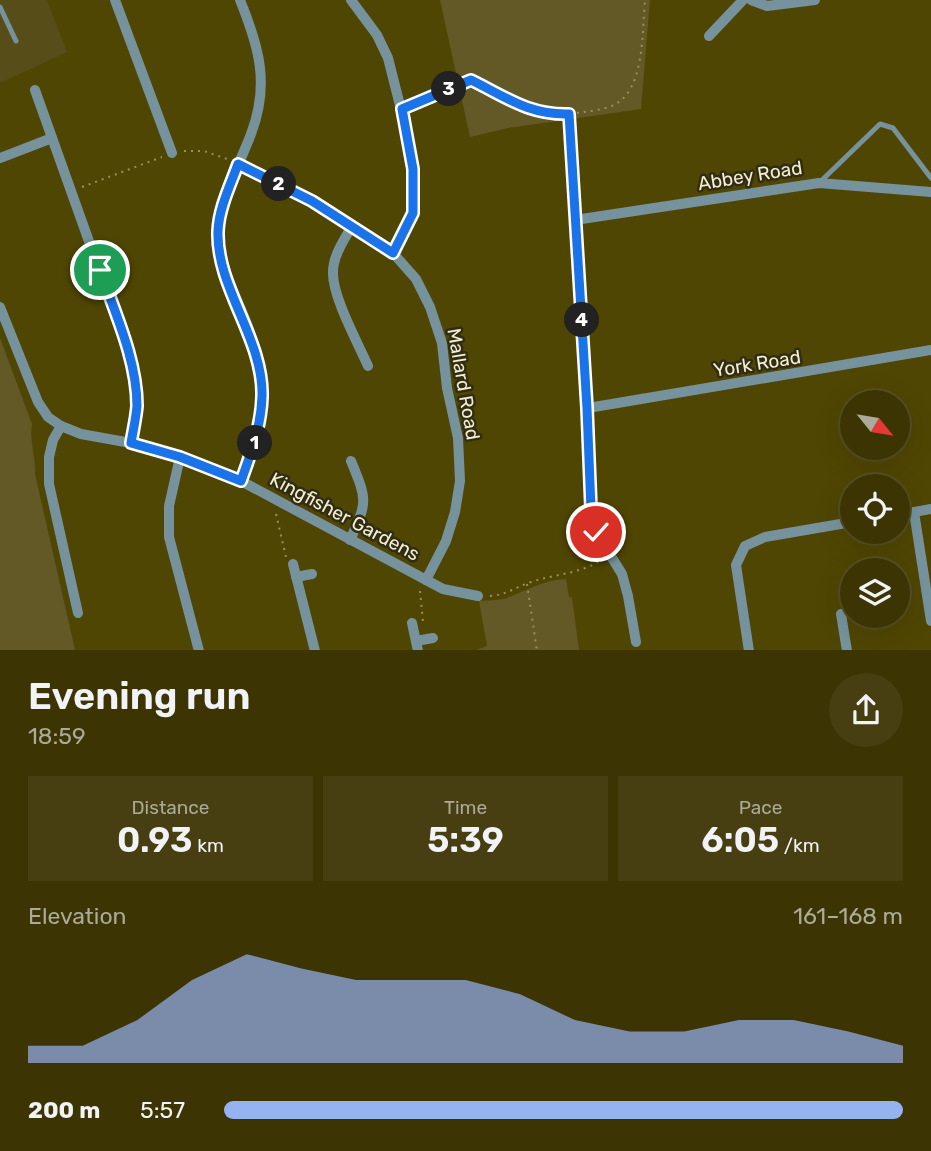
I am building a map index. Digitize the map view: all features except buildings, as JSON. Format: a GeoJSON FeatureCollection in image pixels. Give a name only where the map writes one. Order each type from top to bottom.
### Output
{"type":"FeatureCollection","features":[{"type":"Feature","properties":{"kind":"street"},"geometry":{"type":"LineString","coordinates":[[115,0],[172,153]]}},
{"type":"Feature","properties":{"kind":"street"},"geometry":{"type":"LineString","coordinates":[[240,0],[256,38],[262,70],[260,102],[252,132],[223,202],[218,232],[224,269],[256,350],[262,396],[258,434],[241,481]]}},
{"type":"Feature","properties":{"kind":"street"},"geometry":{"type":"LineString","coordinates":[[351,0],[377,34],[388,58],[412,159],[413,213],[393,253]]}},
{"type":"Feature","properties":{"kind":"street"},"geometry":{"type":"LineString","coordinates":[[709,36],[743,0]]}},
{"type":"Feature","properties":{"kind":"street"},"geometry":{"type":"LineString","coordinates":[[751,0],[767,6],[815,0]]}},
{"type":"Feature","properties":{"kind":"street"},"geometry":{"type":"LineString","coordinates":[[35,90],[122,334],[135,380],[137,407],[131,443]]}},
{"type":"Feature","properties":{"kind":"street"},"geometry":{"type":"LineString","coordinates":[[569,117],[591,509],[596,532],[622,574],[636,642]]}},
{"type":"Feature","properties":{"kind":"street"},"geometry":{"type":"LineString","coordinates":[[0,158],[51,138]]}},
{"type":"Feature","properties":{"kind":"street"},"geometry":{"type":"LineString","coordinates":[[154,146],[167,141]]}},
{"type":"Feature","properties":{"kind":"street","name":"Mallard Road"},"geometry":{"type":"LineString","coordinates":[[238,164],[312,201],[393,253],[416,279],[430,307],[442,343],[447,388],[458,438],[460,481],[455,512],[446,541],[421,577]]}},
{"type":"Feature","properties":{"kind":"street","name":"Abbey Road"},"geometry":{"type":"LineString","coordinates":[[575,220],[819,183],[931,192]]}},
{"type":"Feature","properties":{"kind":"street"},"geometry":{"type":"LineString","coordinates":[[352,226],[335,257],[332,273],[337,294],[368,366]]}},
{"type":"Feature","properties":{"kind":"street","name":"Kingfisher Gardens"},"geometry":{"type":"LineString","coordinates":[[0,307],[38,402],[48,417],[61,426],[81,434],[131,443],[180,457],[241,481],[443,589],[478,596]]}},
{"type":"Feature","properties":{"kind":"street","name":"York Road"},"geometry":{"type":"LineString","coordinates":[[587,408],[931,351]]}},
{"type":"Feature","properties":{"kind":"street"},"geometry":{"type":"LineString","coordinates":[[61,426],[53,440],[49,457],[50,484],[78,613]]}},
{"type":"Feature","properties":{"kind":"street"},"geometry":{"type":"LineString","coordinates":[[180,457],[169,506],[169,537],[199,650]]}},
{"type":"Feature","properties":{"kind":"street"},"geometry":{"type":"LineString","coordinates":[[350,540],[362,513],[364,494],[361,470],[351,461]]}},
{"type":"Feature","properties":{"kind":"street"},"geometry":{"type":"LineString","coordinates":[[910,513],[931,509]]}},
{"type":"Feature","properties":{"kind":"street"},"geometry":{"type":"LineString","coordinates":[[914,512],[931,621]]}},
{"type":"Feature","properties":{"kind":"street"},"geometry":{"type":"LineString","coordinates":[[750,650],[736,565],[745,547],[765,537],[840,524]]}},
{"type":"Feature","properties":{"kind":"street"},"geometry":{"type":"LineString","coordinates":[[293,564],[315,650]]}},
{"type":"Feature","properties":{"kind":"street"},"geometry":{"type":"LineString","coordinates":[[296,577],[312,575]]}},
{"type":"Feature","properties":{"kind":"street"},"geometry":{"type":"LineString","coordinates":[[460,594],[463,581]]}},
{"type":"Feature","properties":{"kind":"street"},"geometry":{"type":"LineString","coordinates":[[411,623],[417,646],[433,638]]}},
{"type":"Feature","properties":{"kind":"street"},"geometry":{"type":"LineString","coordinates":[[844,628],[848,650]]}},
{"type":"Feature","properties":{"kind":"lane"},"geometry":{"type":"LineString","coordinates":[[0,7],[16,41]]}},
{"type":"Feature","properties":{"kind":"lane"},"geometry":{"type":"LineString","coordinates":[[819,183],[880,124],[893,128],[931,178]]}},
{"type":"Feature","properties":{"kind":"path"},"geometry":{"type":"LineString","coordinates":[[402,109],[471,80],[524,107],[548,115],[569,117],[612,106],[626,98],[638,69],[645,0]]}},
{"type":"Feature","properties":{"kind":"path"},"geometry":{"type":"LineString","coordinates":[[72,192],[172,153],[204,151],[238,164]]}},
{"type":"Feature","properties":{"kind":"path"},"geometry":{"type":"LineString","coordinates":[[279,500],[276,514],[288,565],[293,564]]}},
{"type":"Feature","properties":{"kind":"path"},"geometry":{"type":"LineString","coordinates":[[478,596],[503,595],[527,583],[585,570],[609,555]]}},
{"type":"Feature","properties":{"kind":"path"},"geometry":{"type":"LineString","coordinates":[[411,623],[425,622],[421,577]]}},
{"type":"Feature","properties":{"kind":"path"},"geometry":{"type":"LineString","coordinates":[[527,583],[537,650]]}},
{"type":"Feature","properties":{"kind":"shaded area"},"geometry":{"type":"Polygon","coordinates":[[[0,0],[47,0],[67,52],[0,83],[0,0]]]}},
{"type":"Feature","properties":{"kind":"shaded area"},"geometry":{"type":"Polygon","coordinates":[[[440,0],[650,0],[641,109],[508,128],[470,137],[440,0]]]}},
{"type":"Feature","properties":{"kind":"shaded area"},"geometry":{"type":"Polygon","coordinates":[[[0,338],[32,424],[35,474],[75,650],[0,650],[0,338]]]}},
{"type":"Feature","properties":{"kind":"shaded area"},"geometry":{"type":"Polygon","coordinates":[[[566,579],[569,597],[572,598],[579,650],[476,650],[487,646],[479,601],[504,599],[543,583],[566,579]]]}},
{"type":"Feature","properties":{"kind":"route"},"geometry":{"type":"LineString","coordinates":[[100,270],[135,380],[137,407],[131,443],[180,457],[241,481],[258,434],[262,396],[256,350],[224,269],[218,232],[223,202],[238,164],[312,201],[393,253],[413,213],[411,149],[402,109],[471,80],[524,107],[548,115],[569,114],[591,509],[596,532]]}}]}
